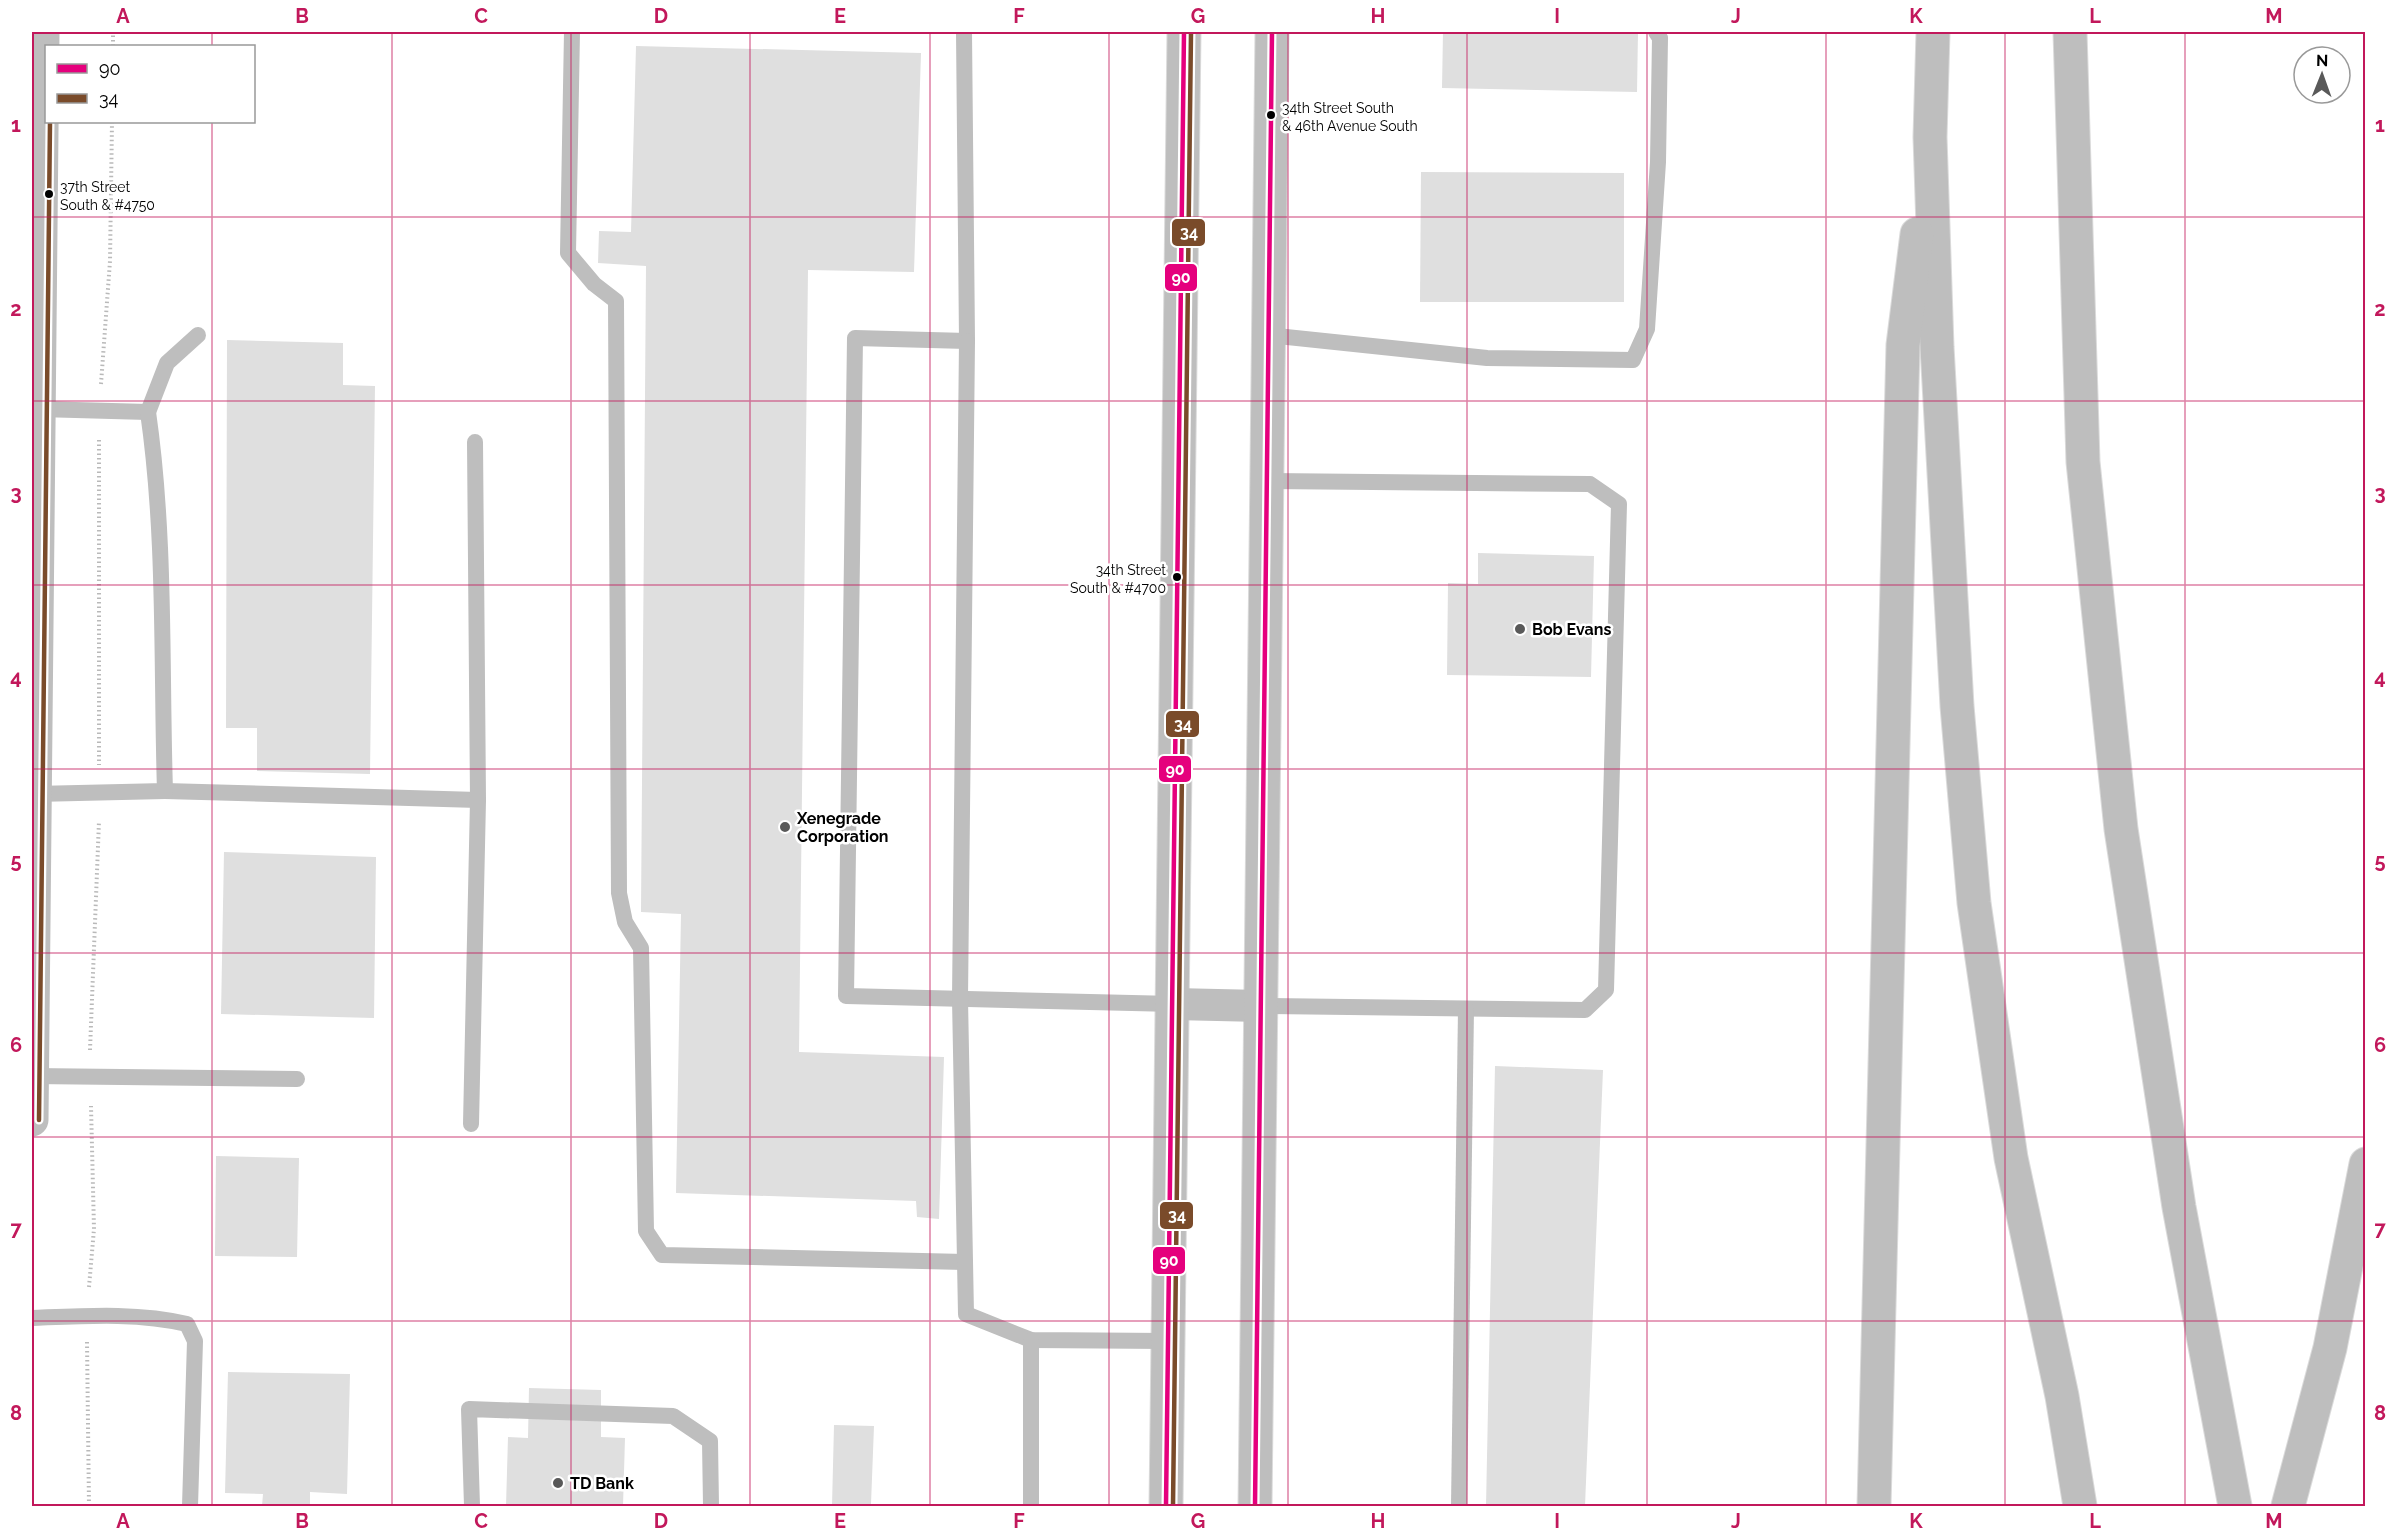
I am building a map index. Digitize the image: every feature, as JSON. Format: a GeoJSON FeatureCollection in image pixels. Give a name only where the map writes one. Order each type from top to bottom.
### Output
{"type":"FeatureCollection","features":[{"type":"Feature","properties":{"kind":"main road"},"geometry":{"type":"LineString","coordinates":[[32,1120],[37,392],[43,32]]}},
{"type":"Feature","properties":{"kind":"main road"},"geometry":{"type":"LineString","coordinates":[[1166,1506],[1166,1341],[1174,1004],[1184,32]]}},
{"type":"Feature","properties":{"kind":"main road"},"geometry":{"type":"LineString","coordinates":[[1255,1506],[1268,335],[1277,32]]}},
{"type":"Feature","properties":{"kind":"main road"},"geometry":{"type":"LineString","coordinates":[[1933,32],[1930,137],[1937,348],[1956,694],[1974,903],[2011,1158],[2062,1396],[2080,1506]]}},
{"type":"Feature","properties":{"kind":"main road"},"geometry":{"type":"LineString","coordinates":[[2070,32],[2084,462],[2121,829],[2179,1207],[2235,1506]]}},
{"type":"Feature","properties":{"kind":"main road"},"geometry":{"type":"LineString","coordinates":[[1875,1506],[1903,345],[1930,137]]}},
{"type":"Feature","properties":{"kind":"main road"},"geometry":{"type":"LineString","coordinates":[[2288,1506],[2330,1348],[2364,1172]]}},
{"type":"Feature","properties":{"kind":"street"},"geometry":{"type":"LineString","coordinates":[[1174,1004],[1261,1006]]}},
{"type":"Feature","properties":{"kind":"lane"},"geometry":{"type":"LineString","coordinates":[[572,32],[568,253],[594,284],[616,301],[619,893],[625,922],[641,948],[646,1231],[662,1255],[965,1262]]}},
{"type":"Feature","properties":{"kind":"lane"},"geometry":{"type":"LineString","coordinates":[[964,32],[967,342],[960,999],[966,1314],[1031,1340],[1166,1341]]}},
{"type":"Feature","properties":{"kind":"lane"},"geometry":{"type":"LineString","coordinates":[[1268,335],[1487,358],[1633,360],[1647,329],[1658,162],[1660,38],[1656,32]]}},
{"type":"Feature","properties":{"kind":"lane"},"geometry":{"type":"LineString","coordinates":[[165,791],[159,521],[156,470],[148,412],[167,363],[198,334]]}},
{"type":"Feature","properties":{"kind":"lane"},"geometry":{"type":"LineString","coordinates":[[967,342],[855,338],[846,996],[1174,1004]]}},
{"type":"Feature","properties":{"kind":"lane"},"geometry":{"type":"LineString","coordinates":[[37,392],[148,412]]}},
{"type":"Feature","properties":{"kind":"lane"},"geometry":{"type":"LineString","coordinates":[[471,1124],[478,800],[475,442]]}},
{"type":"Feature","properties":{"kind":"lane"},"geometry":{"type":"LineString","coordinates":[[1261,1006],[1585,1010],[1606,990],[1619,504],[1590,484],[1267,481]]}},
{"type":"Feature","properties":{"kind":"lane"},"geometry":{"type":"LineString","coordinates":[[35,794],[165,791],[478,800]]}},
{"type":"Feature","properties":{"kind":"lane"},"geometry":{"type":"LineString","coordinates":[[1459,1506],[1466,1009]]}},
{"type":"Feature","properties":{"kind":"lane"},"geometry":{"type":"LineString","coordinates":[[32,1076],[297,1079]]}},
{"type":"Feature","properties":{"kind":"lane"},"geometry":{"type":"LineString","coordinates":[[32,1318],[110,1317],[168,1320],[187,1324],[195,1341],[190,1506]]}},
{"type":"Feature","properties":{"kind":"lane"},"geometry":{"type":"LineString","coordinates":[[1031,1340],[1031,1506]]}},
{"type":"Feature","properties":{"kind":"lane"},"geometry":{"type":"LineString","coordinates":[[472,1506],[469,1409],[673,1416],[710,1441],[711,1506]]}},
{"type":"Feature","properties":{"kind":"building"},"geometry":{"type":"Polygon","coordinates":[[[1443,32],[1638,32],[1637,92],[1442,88],[1443,32]]]}},
{"type":"Feature","properties":{"kind":"building"},"geometry":{"type":"Polygon","coordinates":[[[636,46],[921,53],[914,272],[808,270],[799,1052],[944,1057],[939,1219],[917,1217],[916,1201],[676,1193],[681,914],[641,912],[646,266],[598,263],[599,231],[631,232],[636,46]]]}},
{"type":"Feature","properties":{"kind":"building"},"geometry":{"type":"Polygon","coordinates":[[[1421,172],[1624,173],[1624,302],[1420,302],[1421,172]]]}},
{"type":"Feature","properties":{"kind":"building"},"geometry":{"type":"Polygon","coordinates":[[[227,340],[343,343],[343,385],[375,386],[370,774],[257,771],[257,728],[226,728],[227,340]]]}},
{"type":"Feature","properties":{"kind":"building","name":"Bob Evans"},"geometry":{"type":"Polygon","coordinates":[[[1478,553],[1594,556],[1591,677],[1447,675],[1448,583],[1478,584],[1478,553]]]}},
{"type":"Feature","properties":{"kind":"building"},"geometry":{"type":"Polygon","coordinates":[[[224,852],[376,857],[374,1018],[221,1014],[224,852]]]}},
{"type":"Feature","properties":{"kind":"building"},"geometry":{"type":"Polygon","coordinates":[[[1495,1066],[1603,1070],[1585,1506],[1486,1506],[1495,1066]]]}},
{"type":"Feature","properties":{"kind":"building"},"geometry":{"type":"Polygon","coordinates":[[[216,1156],[299,1158],[297,1257],[215,1256],[216,1156]]]}},
{"type":"Feature","properties":{"kind":"building"},"geometry":{"type":"Polygon","coordinates":[[[228,1372],[350,1374],[347,1494],[310,1492],[310,1506],[262,1506],[263,1494],[225,1493],[228,1372]]]}},
{"type":"Feature","properties":{"kind":"building"},"geometry":{"type":"Polygon","coordinates":[[[529,1388],[601,1390],[601,1437],[625,1438],[623,1506],[506,1506],[508,1437],[528,1438],[529,1388]]]}},
{"type":"Feature","properties":{"kind":"building"},"geometry":{"type":"Polygon","coordinates":[[[834,1425],[874,1426],[871,1504],[892,1506],[832,1506],[834,1425]]]}},
{"type":"Feature","properties":{"kind":"transit line","name":"90"},"geometry":{"type":"LineString","coordinates":[[1166,1506],[1184,32]]}},
{"type":"Feature","properties":{"kind":"transit line","name":"34"},"geometry":{"type":"LineString","coordinates":[[1173,1506],[1191,32]]}},
{"type":"Feature","properties":{"kind":"transit line","name":"90"},"geometry":{"type":"LineString","coordinates":[[1255,1506],[1272,32]]}},
{"type":"Feature","properties":{"kind":"transit line","name":"34"},"geometry":{"type":"LineString","coordinates":[[39,1120],[50,123]]}},
{"type":"Feature","properties":{"kind":"place","name":"34th Street South & 46th Avenue South"},"geometry":{"type":"Point","coordinates":[1271,115]}},
{"type":"Feature","properties":{"kind":"place","name":"37th Street South & #4750"},"geometry":{"type":"Point","coordinates":[49,194]}},
{"type":"Feature","properties":{"kind":"place","name":"34th Street South & #4700"},"geometry":{"type":"Point","coordinates":[1177,577]}},
{"type":"Feature","properties":{"kind":"place","name":"Bob Evans"},"geometry":{"type":"Point","coordinates":[1520,629]}},
{"type":"Feature","properties":{"kind":"place","name":"Xenegrade Corporation"},"geometry":{"type":"Point","coordinates":[785,827]}},
{"type":"Feature","properties":{"kind":"place","name":"TD Bank"},"geometry":{"type":"Point","coordinates":[558,1483]}}]}
